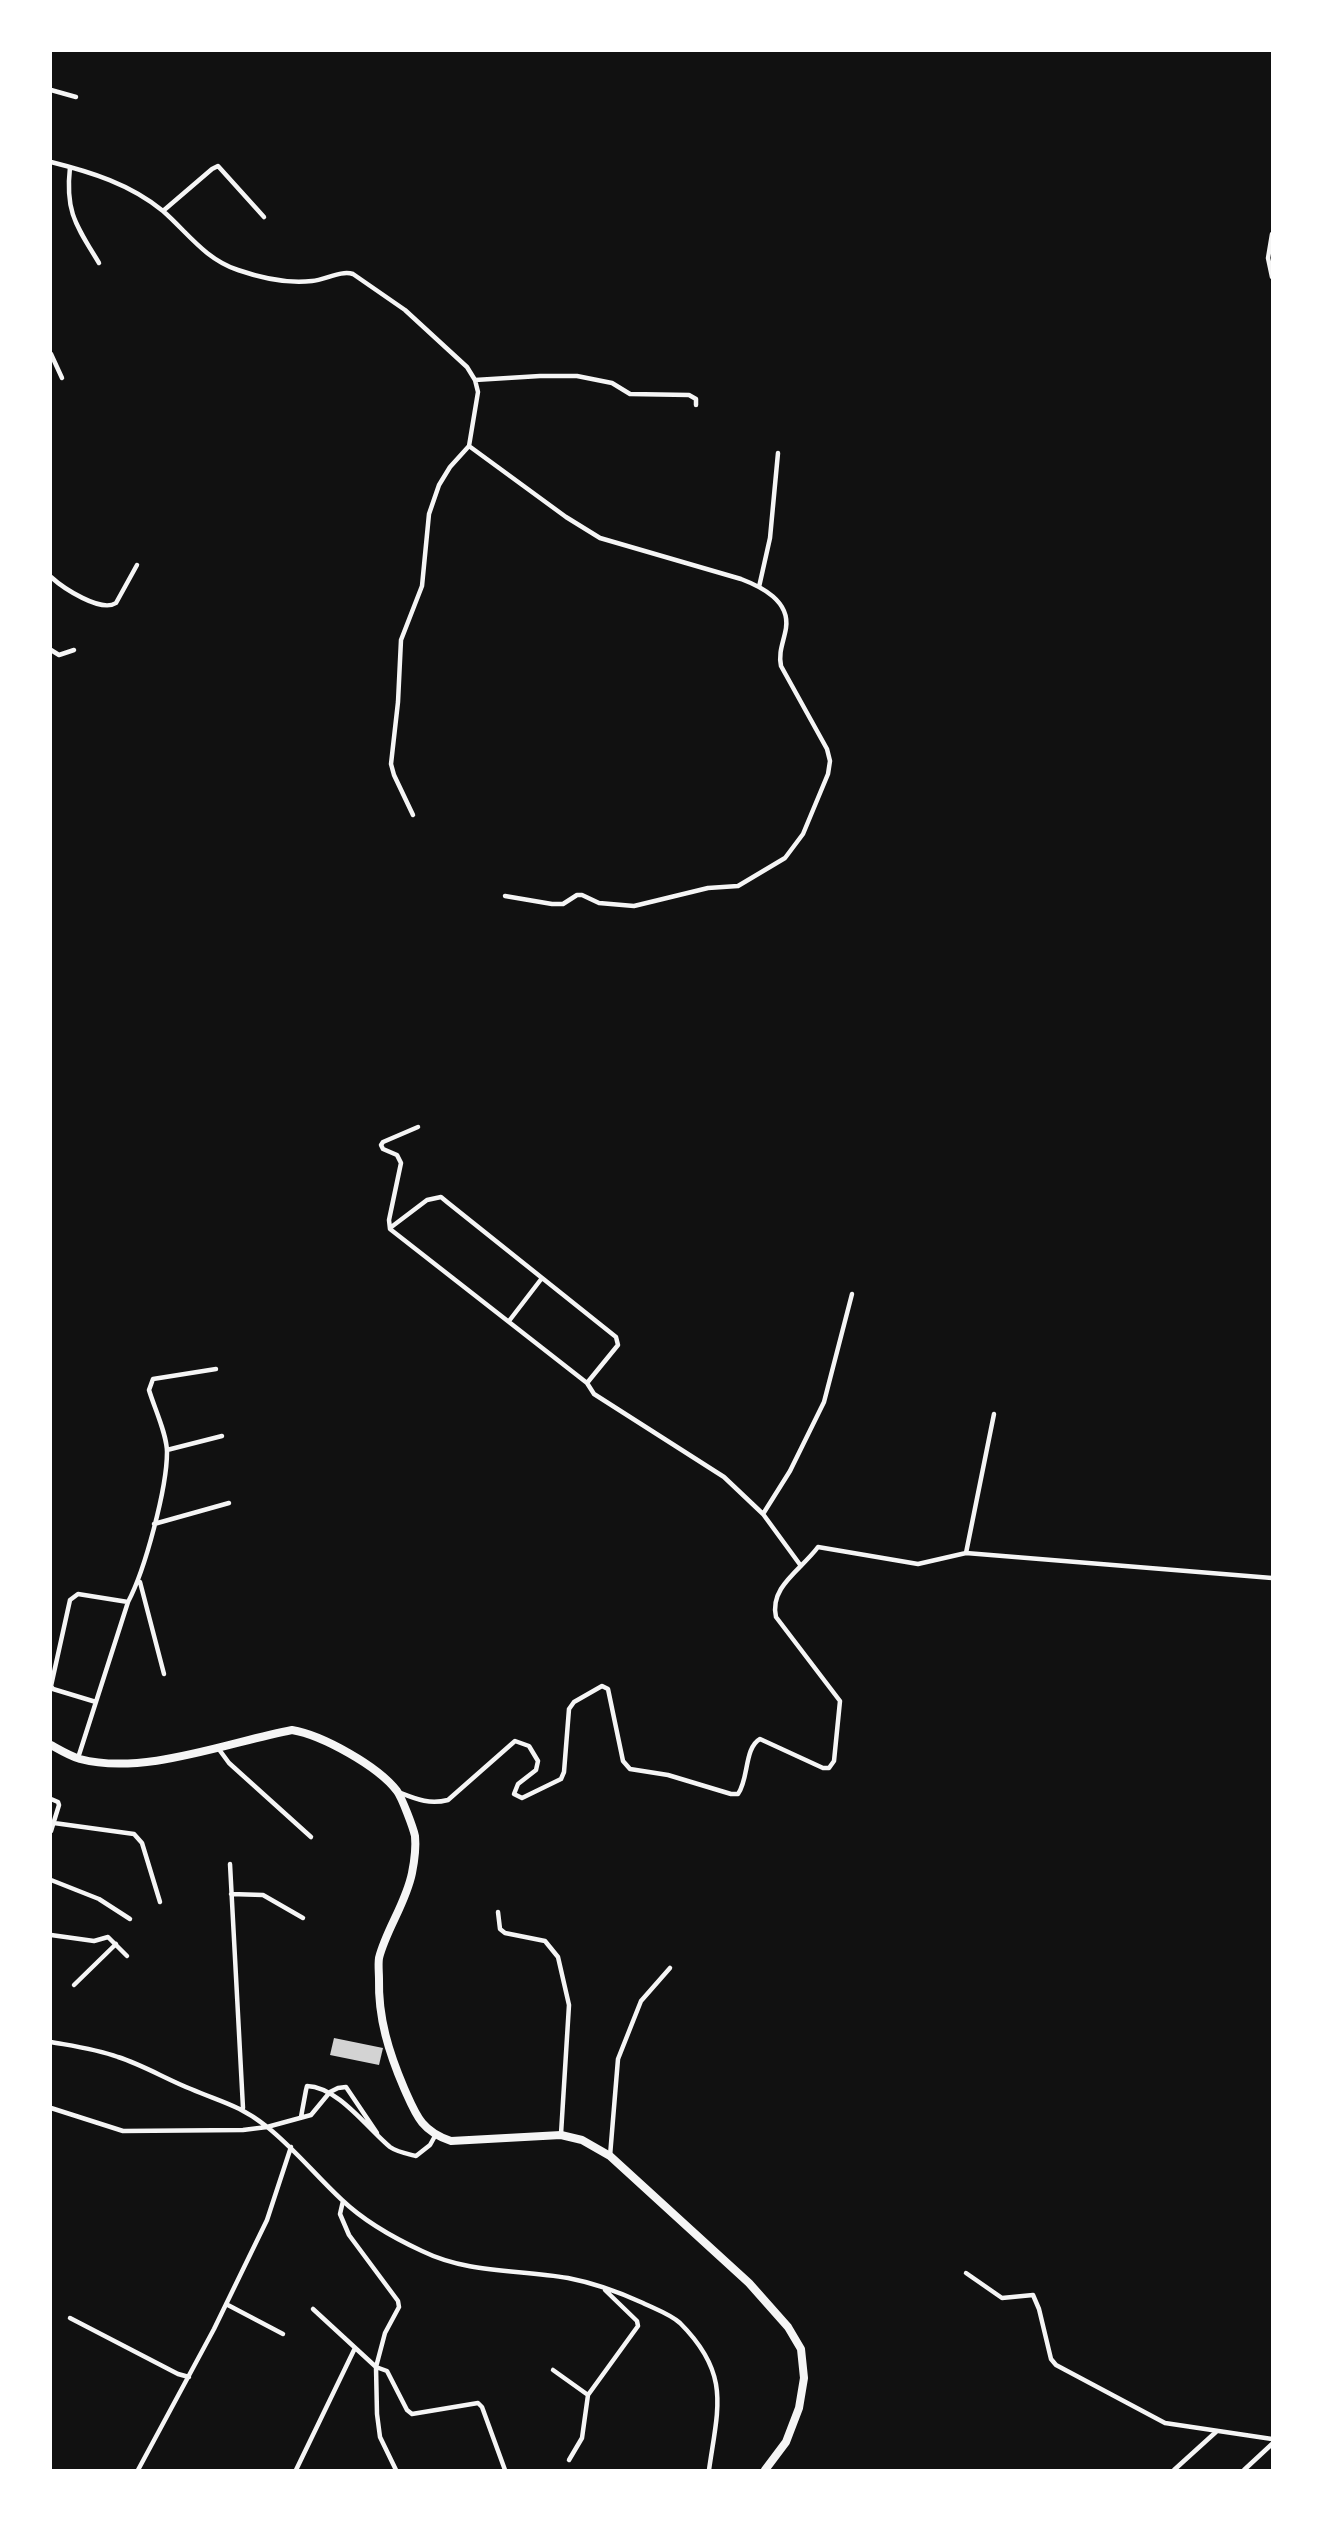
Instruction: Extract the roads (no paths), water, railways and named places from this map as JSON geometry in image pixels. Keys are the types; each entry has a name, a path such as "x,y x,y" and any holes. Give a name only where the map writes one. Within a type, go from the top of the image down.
{"main road":[{"path":"51,1745 78,1758 110,1764 127,1763 199,1753 292,1730 342,1750 379,1774 397,1792 415,1836 413,1861 398,1914 379,1959 378,2001 391,2058 414,2112 424,2127 435,2136 460,2141 517,2135 561,2135 582,2140 610,2156 749,2283 788,2327 802,2348 804,2378 799,2408 786,2442 765,2470"}],"street":[{"path":"51,90 76,97"},
{"path":"51,162 129,187 163,211 205,254 238,270 282,281 300,282 326,279 345,272 353,274 405,310 467,367 475,380 478,398 469,446 450,467 432,504 422,586 401,640 391,764 413,815"},
{"path":"163,211 218,166 264,217"},
{"path":"70,167 69,207 99,263"},
{"path":"1272,234 1268,258 1272,277"},
{"path":"51,354 62,378"},
{"path":"475,380 540,376 591,377 612,383 630,394 689,395 696,399 696,405"},
{"path":"469,446 566,517 600,538 741,579 759,587 777,600 783,608 787,623 780,656 781,666 827,749 830,761 828,774 803,834 786,858 738,886 708,888 634,906 598,903 582,895 576,895 563,904 505,896"},
{"path":"759,587 770,538 778,453"},
{"path":"51,577 60,587 103,607 111,607 116,603 137,565"},
{"path":"51,650 59,655 74,650"},
{"path":"418,1127 381,1145 383,1149 397,1155 401,1163 388,1220 390,1229 587,1383 594,1394 724,1476 763,1514 801,1566"},
{"path":"390,1229 427,1200 441,1197 618,1340 618,1345 587,1383"},
{"path":"509,1321 542,1278"},
{"path":"763,1514 790,1471 824,1402 852,1294"},
{"path":"78,1758 128,1602 139,1581 163,1480 167,1450 149,1384 153,1379 216,1369"},
{"path":"966,1553 994,1413"},
{"path":"167,1450 222,1436"},
{"path":"154,1524 229,1503"},
{"path":"397,1792 424,1802 448,1800 515,1741 529,1746 538,1761 536,1770 518,1784 514,1794 522,1798 555,1784 564,1772 569,1709 574,1702 602,1686 608,1689 623,1760 630,1769 668,1775 738,1794 743,1787 753,1744 760,1739 823,1768 829,1768 834,1760 840,1701 776,1617 773,1605 778,1592 817,1547 918,1563 966,1553 1272,1578"},
{"path":"139,1581 164,1674"},
{"path":"96,1702 53,1689 51,1686 69,1606 78,1594 128,1602"},
{"path":"217,1747 229,1763 311,1837"},
{"path":"51,1799 59,1805 51,1831"},
{"path":"54,1823 134,1834 142,1843 160,1902"},
{"path":"230,1864 243,2108"},
{"path":"51,1880 99,1899 130,1919"},
{"path":"231,1894 263,1895 303,1918"},
{"path":"498,1912 500,1929 505,1933 545,1941 558,1957 569,2006 561,2135"},
{"path":"51,1935 94,1941 108,1937 127,1956"},
{"path":"75,1985 116,1944"},
{"path":"610,2156 618,2059 641,2001 670,1968"},
{"path":"51,2042 120,2057 193,2090 243,2108 291,2147 343,2201 389,2234 425,2253 464,2267 567,2278 602,2287 633,2298 677,2320 705,2353 718,2391 718,2411 709,2470"},
{"path":"301,2117 307,2086 323,2088 392,2149 416,2156 430,2145 435,2136"},
{"path":"51,2108 123,2131 243,2130 267,2127 301,2117 316,2110 330,2092 346,2087 377,2133"},
{"path":"138,2470 189,2377 267,2220 291,2147"},
{"path":"343,2201 340,2214 349,2235 400,2307 385,2333 376,2367 380,2437 396,2470"},
{"path":"966,2273 1002,2298 1033,2295 1039,2308 1051,2359 1056,2365 1158,2421 1272,2442"},
{"path":"569,2460 582,2438 588,2395 638,2326 637,2321 602,2287"},
{"path":"226,2304 283,2334"},
{"path":"313,2309 376,2367 391,2376 407,2410 412,2414 478,2403 482,2407 505,2470"},
{"path":"69,2318 178,2374 189,2377"},
{"path":"296,2470 355,2348"},
{"path":"554,2370 588,2395"},
{"path":"1174,2470 1217,2431"},
{"path":"1244,2470 1272,2442"}]}
